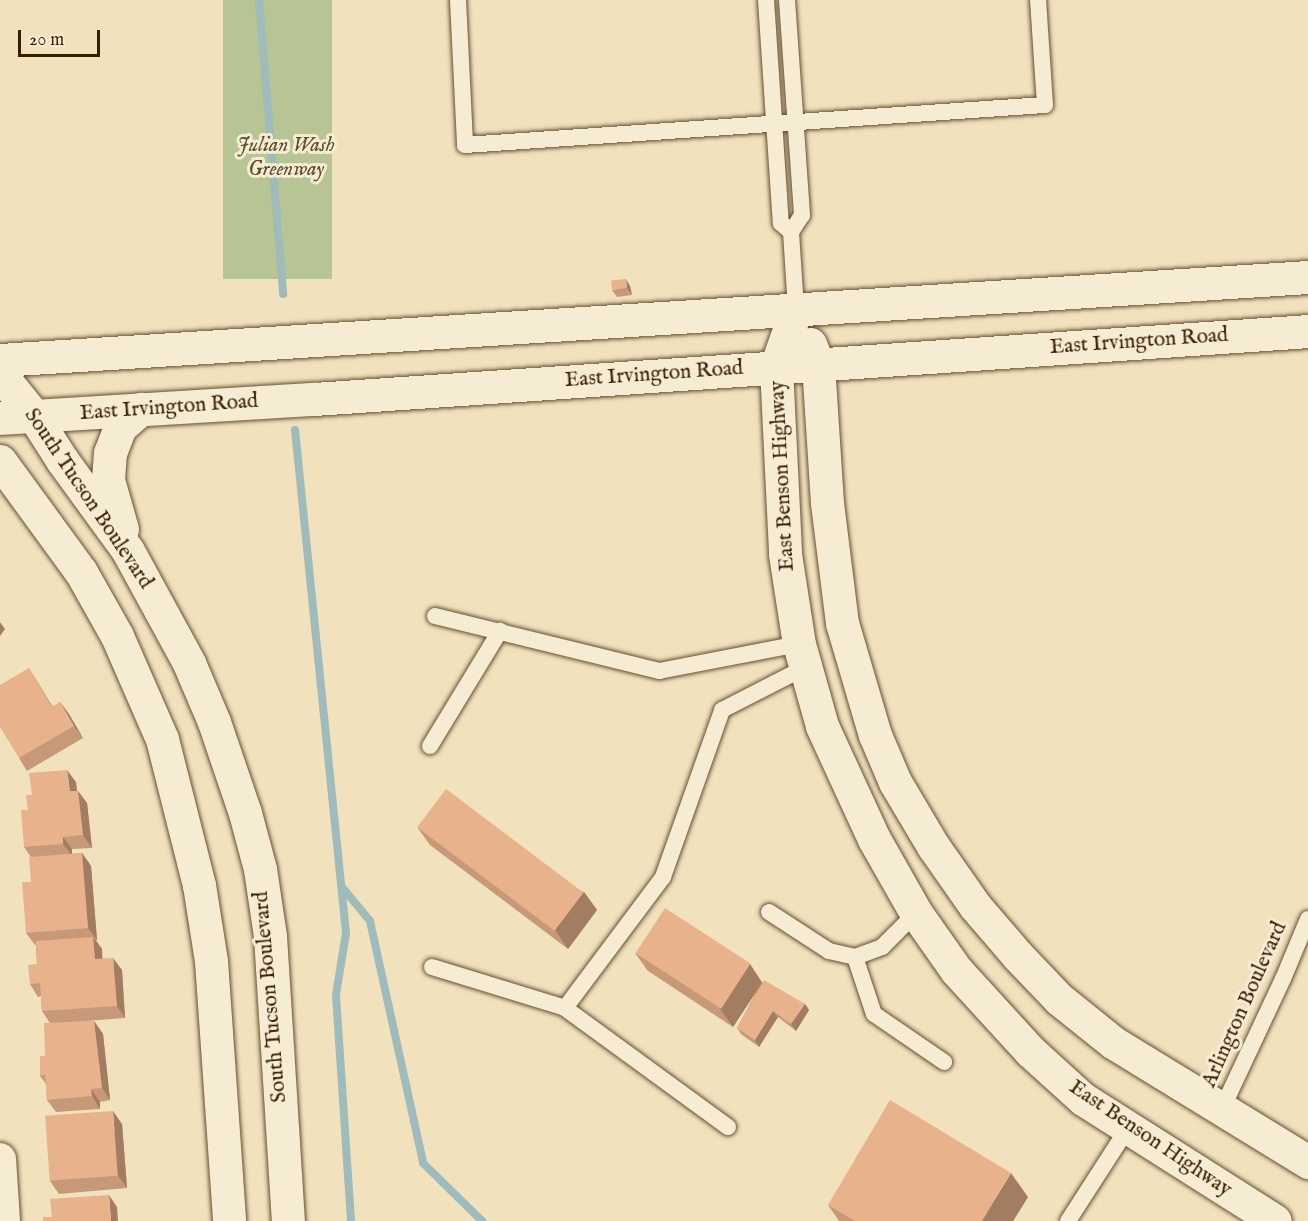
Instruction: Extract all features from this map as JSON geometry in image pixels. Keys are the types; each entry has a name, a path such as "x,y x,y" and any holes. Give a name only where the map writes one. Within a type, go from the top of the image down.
{"main road":[{"path":"0,360 1308,277"},
{"name":"East Benson Highway","path":"796,309 818,364 827,503 842,623 874,735 895,782 933,846 975,906 1059,999 1114,1043 1308,1161"},
{"name":"East Benson Highway","path":"796,309 776,367 785,554 802,655 822,726 874,839 916,913 956,970 1030,1051 1083,1099 1275,1221"},
{"name":"East Irvington Road","path":"0,418 314,399 1308,331"},
{"name":"South Tucson Boulevard","path":"0,374 34,416 62,460 129,551 185,655 214,722 245,813 260,869 270,936 288,1221"},
{"path":"129,551 108,480 109,459 111,445 120,427 141,409"},
{"path":"0,461 81,572 117,636 162,739 199,885 211,961 229,1221"}],"street":[{"path":"0,1159 4,1221"}],"lane":[{"path":"458,0 465,145 774,121 1045,105 1038,0"},
{"path":"766,0 781,223 791,232"},
{"path":"787,0 802,215 791,232 796,309"},
{"path":"435,616 659,671 802,655"},
{"path":"430,746 500,631"},
{"path":"565,1008 663,877 722,711 802,655"},
{"path":"769,912 829,951 855,957 882,947 916,913"},
{"name":"Arlington Boulevard","path":"1222,1109 1283,979 1308,919"},
{"path":"855,957 874,1014 944,1062"},
{"path":"432,967 565,1008 728,1127"},
{"path":"1068,1221 1128,1128"}],"green space":[{"name":"Julian Wash Greenway","path":"223,0 332,0 332,279 223,279"}],"building":[{"path":"626,279 627,288 612,290 611,281"},
{"path":"29,668 52,707 60,702 74,726 19,758 0,727 0,685"},
{"path":"67,770 70,791 78,791 83,835 63,837 63,844 24,847 21,810 28,810 26,795 32,795 29,773"},
{"path":"446,789 583,893 554,931 417,827"},
{"path":"82,853 88,928 26,933 22,882 31,882 29,857"},
{"path":"665,908 751,964 721,1009 636,953"},
{"path":"93,937 95,959 113,958 117,1006 42,1011 40,983 30,984 28,965 37,964 36,941"},
{"path":"764,980 805,1004 791,1024 773,1011 755,1040 737,1028"},
{"path":"94,1021 102,1088 91,1089 92,1096 47,1100 45,1075 40,1076 40,1056 45,1056 44,1023"},
{"path":"890,1100 1011,1173 982,1221 855,1221 828,1205"},
{"path":"113,1111 118,1176 50,1181 45,1116"},
{"path":"109,1195 111,1221 43,1221 43,1217 52,1217 50,1199"}],"waterway":[{"path":"259,0 283,294"},
{"path":"295,430 346,933 336,995 351,1221"},
{"path":"342,887 370,921 423,1163 482,1221"}]}
